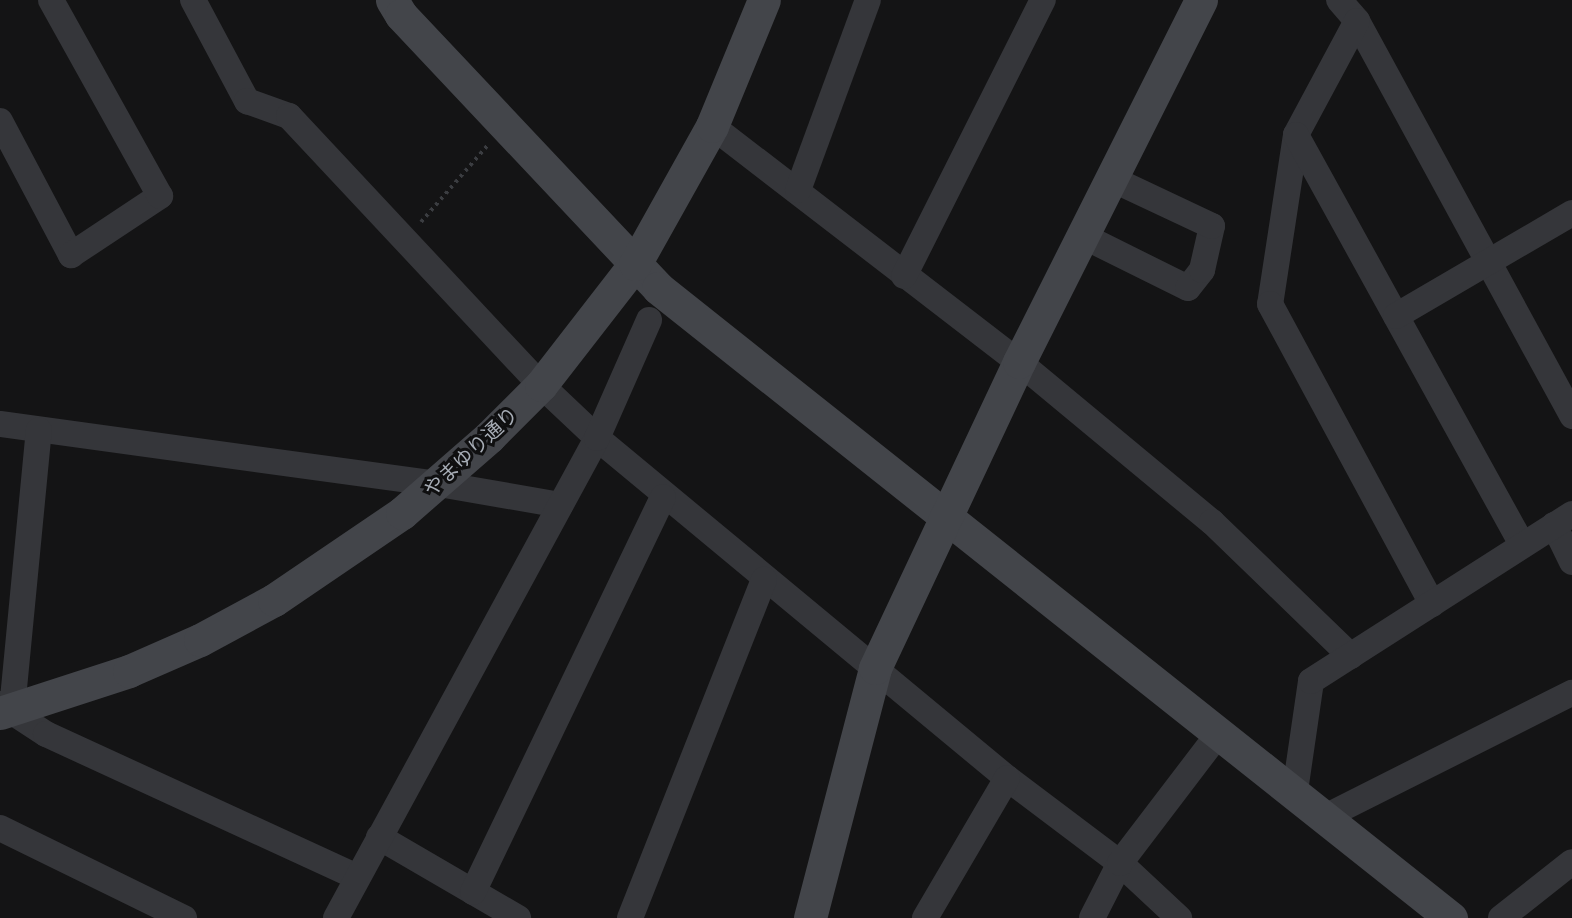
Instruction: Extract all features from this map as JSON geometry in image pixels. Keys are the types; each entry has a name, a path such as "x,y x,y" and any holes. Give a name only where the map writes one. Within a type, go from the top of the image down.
{"street":[{"path":"0,121 71,255 160,196 51,0"},
{"path":"193,0 247,101 290,116 541,385 597,438 663,497 1007,778 1120,863 1179,918"},
{"path":"392,0 504,125 658,288 1295,791 1451,918"},
{"name":"やまゆり通り","path":"4,709 129,671 200,640 274,600 339,558 439,483 541,385 635,264 712,126 764,0"},
{"path":"798,190 868,0"},
{"path":"904,276 1043,0"},
{"path":"810,918 875,668 946,514 1081,235 1202,0"},
{"path":"1352,7 1296,135 1270,304 1432,604"},
{"path":"1352,7 1572,416"},
{"path":"712,126 798,190 904,276 1019,362 1212,522 1351,656"},
{"path":"1296,135 1522,545"},
{"path":"1081,235 1188,288 1202,270 1212,226 1110,178"},
{"path":"1396,316 1487,260 1572,213"},
{"path":"336,918 597,438 649,320"},
{"path":"0,424 439,483 560,505"},
{"path":"39,430 4,709 46,734 357,877"},
{"path":"473,892 663,497"},
{"path":"1295,791 1311,681 1563,519 1572,562"},
{"path":"630,918 764,580"},
{"path":"1326,816 1572,693"},
{"path":"1092,918 1120,863 1219,733"},
{"path":"925,918 1007,778"},
{"path":"0,828 184,918"},
{"path":"379,837 518,918"},
{"path":"1501,918 1572,862"}],"path":[{"path":"405,241 504,125"}]}
